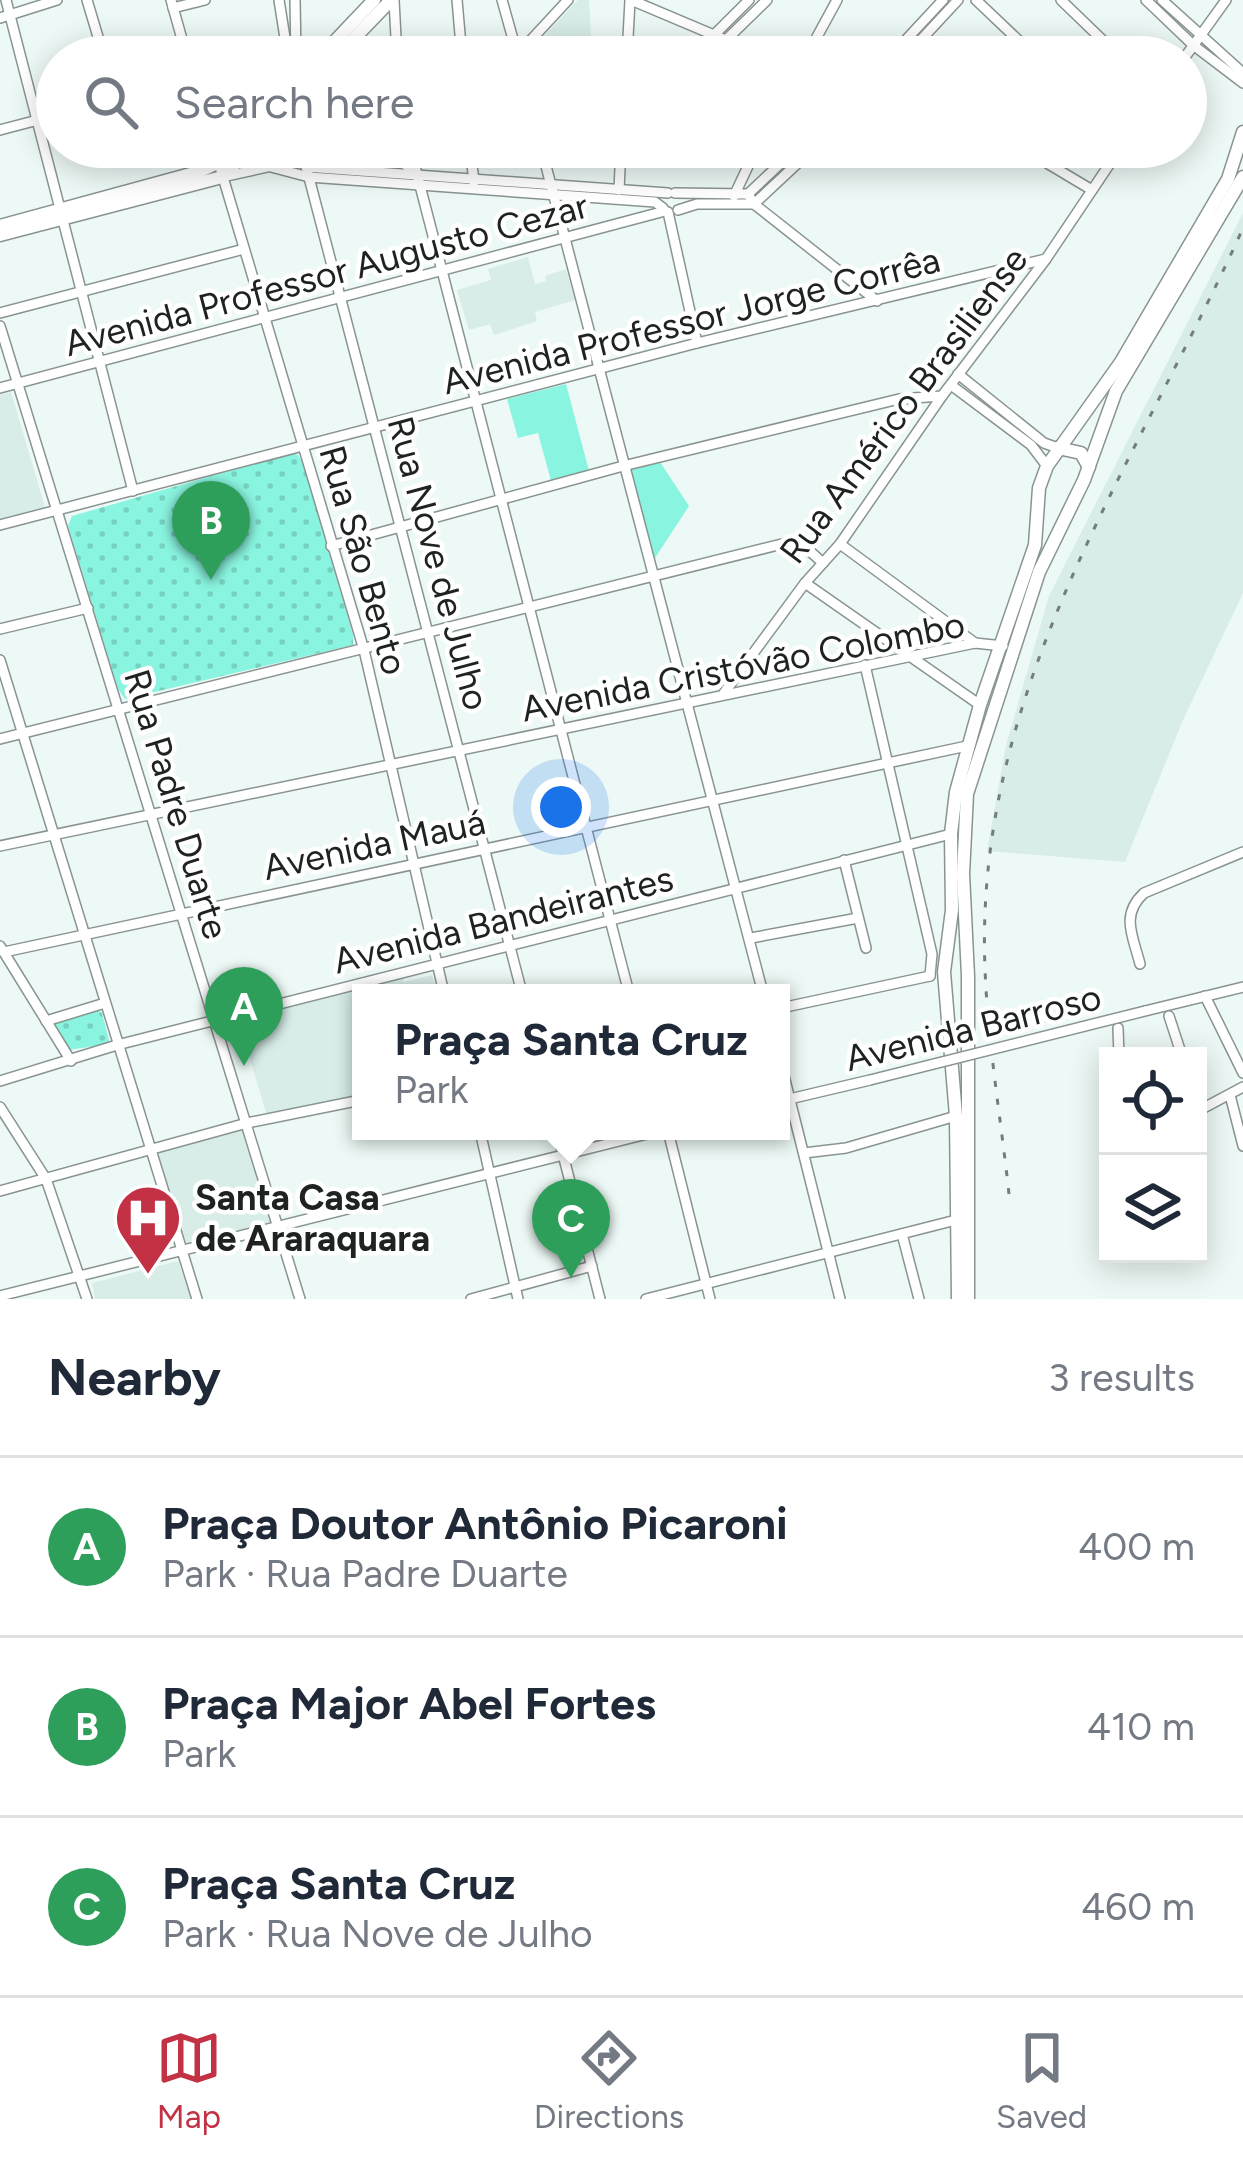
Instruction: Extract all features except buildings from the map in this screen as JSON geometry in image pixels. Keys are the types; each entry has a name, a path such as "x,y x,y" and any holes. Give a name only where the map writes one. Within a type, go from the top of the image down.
{"main road":[{"path":"340,36 374,0"},
{"path":"357,36 393,0"},
{"path":"958,1299 956,1116 946,988 951,834 968,746 1035,545 1039,488 1047,466 1121,362 1228,178 1243,132"},
{"path":"0,235 206,168"},
{"path":"0,226 222,177 231,168"},
{"path":"968,1299 968,965 963,874 967,794 1039,572 1089,467 1116,391 1243,177"},
{"path":"1058,448 1081,454 1089,467"},
{"path":"1039,488 1052,504 1070,504"},
{"path":"947,957 968,965"},
{"path":"946,988 954,991 968,986"},
{"path":"969,1234 977,1299"}],"street":[{"path":"6,0 5,16 36,117"},
{"path":"5,16 57,0"},
{"path":"87,0 98,36"},
{"path":"182,36 172,4 205,0"},
{"path":"280,0 288,36"},
{"path":"293,36 295,0"},
{"path":"393,0 396,36"},
{"path":"457,0 460,36"},
{"path":"502,0 512,36"},
{"path":"548,0 552,16"},
{"path":"534,36 568,0"},
{"path":"628,36 630,0 714,35 749,0"},
{"path":"731,36 767,0"},
{"path":"817,36 837,0"},
{"path":"910,36 944,0"},
{"path":"925,36 958,0"},
{"path":"976,0 1014,36"},
{"path":"1060,0 1098,36"},
{"path":"1146,0 1190,36"},
{"path":"1162,0 1192,36"},
{"path":"1200,36 1226,0"},
{"path":"1207,48 1243,73"},
{"path":"1207,51 1243,83"},
{"path":"0,130 36,120"},
{"path":"50,168 133,491"},
{"name":"Rua São Bento","path":"220,168 364,650 442,984"},
{"path":"222,177 266,168"},
{"path":"306,168 619,194 751,199 878,301"},
{"name":"Rua Nove de Julho","path":"306,168 520,984"},
{"path":"406,168 418,179"},
{"path":"415,168 627,984"},
{"path":"472,168 474,183"},
{"path":"547,168 762,984"},
{"path":"619,194 620,168"},
{"path":"734,198 748,168"},
{"path":"751,199 779,168"},
{"path":"751,199 789,168"},
{"path":"1060,168 1092,190"},
{"name":"Rua Américo Brasiliense","path":"724,693 805,583 840,544 1107,168"},
{"path":"668,210 681,200 671,193"},
{"path":"671,193 662,199 697,343"},
{"path":"619,194 668,210 734,198"},
{"name":"Avenida Professor Augusto Cezar","path":"0,388 668,210"},
{"path":"0,313 244,249"},
{"name":"Avenida Professor Jorge Corrêa","path":"0,525 697,343 1046,259"},
{"name":"Rua Padre Duarte","path":"0,326 300,1299"},
{"path":"958,374 1047,466"},
{"path":"951,385 1058,448"},
{"path":"331,546 623,466 899,399 942,396"},
{"path":"899,399 917,402 932,412"},
{"path":"0,739 790,542 802,544 823,563"},
{"path":"840,544 975,643"},
{"path":"805,583 980,705"},
{"path":"0,629 88,608"},
{"name":"Avenida Cristóvão Colombo","path":"0,846 724,693 975,643 1003,646"},
{"path":"0,660 197,1299"},
{"path":"865,665 930,949 931,976 946,988"},
{"name":"Avenida Mauá","path":"2,949 968,746"},
{"name":"Avenida Bandeirantes","path":"355,984 951,834"},
{"path":"1140,964 1128,918 1132,904 1144,892 1243,852"},
{"path":"844,860 866,948"},
{"path":"751,938 858,918"},
{"path":"2,949 71,1060"},
{"path":"930,949 947,957"},
{"path":"790,1006 931,976"},
{"name":"Avenida Bandeirantes","path":"0,1082 117,1045 352,985"},
{"name":"Avenida Barroso","path":"790,1099 1243,987"},
{"path":"1205,996 1243,1073"},
{"path":"46,1021 105,1003"},
{"path":"1169,1016 1179,1047"},
{"path":"1118,1028 1119,1047"},
{"path":"1207,1105 1243,1088"},
{"name":"Avenida Barroso","path":"792,1113 814,1095"},
{"path":"1230,1095 1243,1146"},
{"path":"0,1191 247,1124 352,1102"},
{"path":"0,1107 46,1179 87,1299"},
{"path":"790,1109 840,1299"},
{"path":"804,1153 846,1148 956,1116"},
{"path":"482,1140 516,1294"},
{"path":"559,1140 600,1299"},
{"path":"0,1296 622,1140"},
{"path":"670,1140 710,1299"},
{"path":"646,1299 956,1220"},
{"path":"902,1234 919,1299"},
{"path":"471,1299 516,1294 592,1266"}],"shaded area":[{"path":"578,0 589,0 591,36 544,36"},
{"path":"1243,213 1243,593 1183,720 1125,862 987,851 1006,745 1049,596"},
{"path":"528,257 535,284 566,269 575,300 535,312 537,321 494,335 490,324 469,330 457,290 491,280 488,269"},
{"path":"11,392 45,507 0,520 0,395"},
{"path":"432,975 434,984 375,984 402,977 404,982"},
{"path":"352,990 352,1097 267,1116 238,1019"},
{"path":"241,1130 270,1222 187,1244 157,1157 160,1152"},
{"name":"Santa Casa de Araraquara","path":"178,1261 191,1299 95,1299 92,1283"}],"green space":[{"path":"566,384 589,471 551,481 538,433 518,438 507,399"},
{"path":"292,453 303,463 353,645 125,699 68,526 72,516"},
{"path":"660,462 689,506 653,561 630,470"},
{"path":"97,1010 110,1044 68,1050 55,1022"}],"railway":[{"path":"1009,1194 984,948 995,820 1015,730 1080,559 1243,228"}],"place":[{"name":"Praça Major Abel Fortes","path":"211,580"},
{"name":"Praça Doutor Antônio Picaroni","path":"244,1066"},
{"name":"Santa Casa de Araraquara","path":"148,1277"},
{"name":"Praça Santa Cruz","path":"571,1278"}]}
